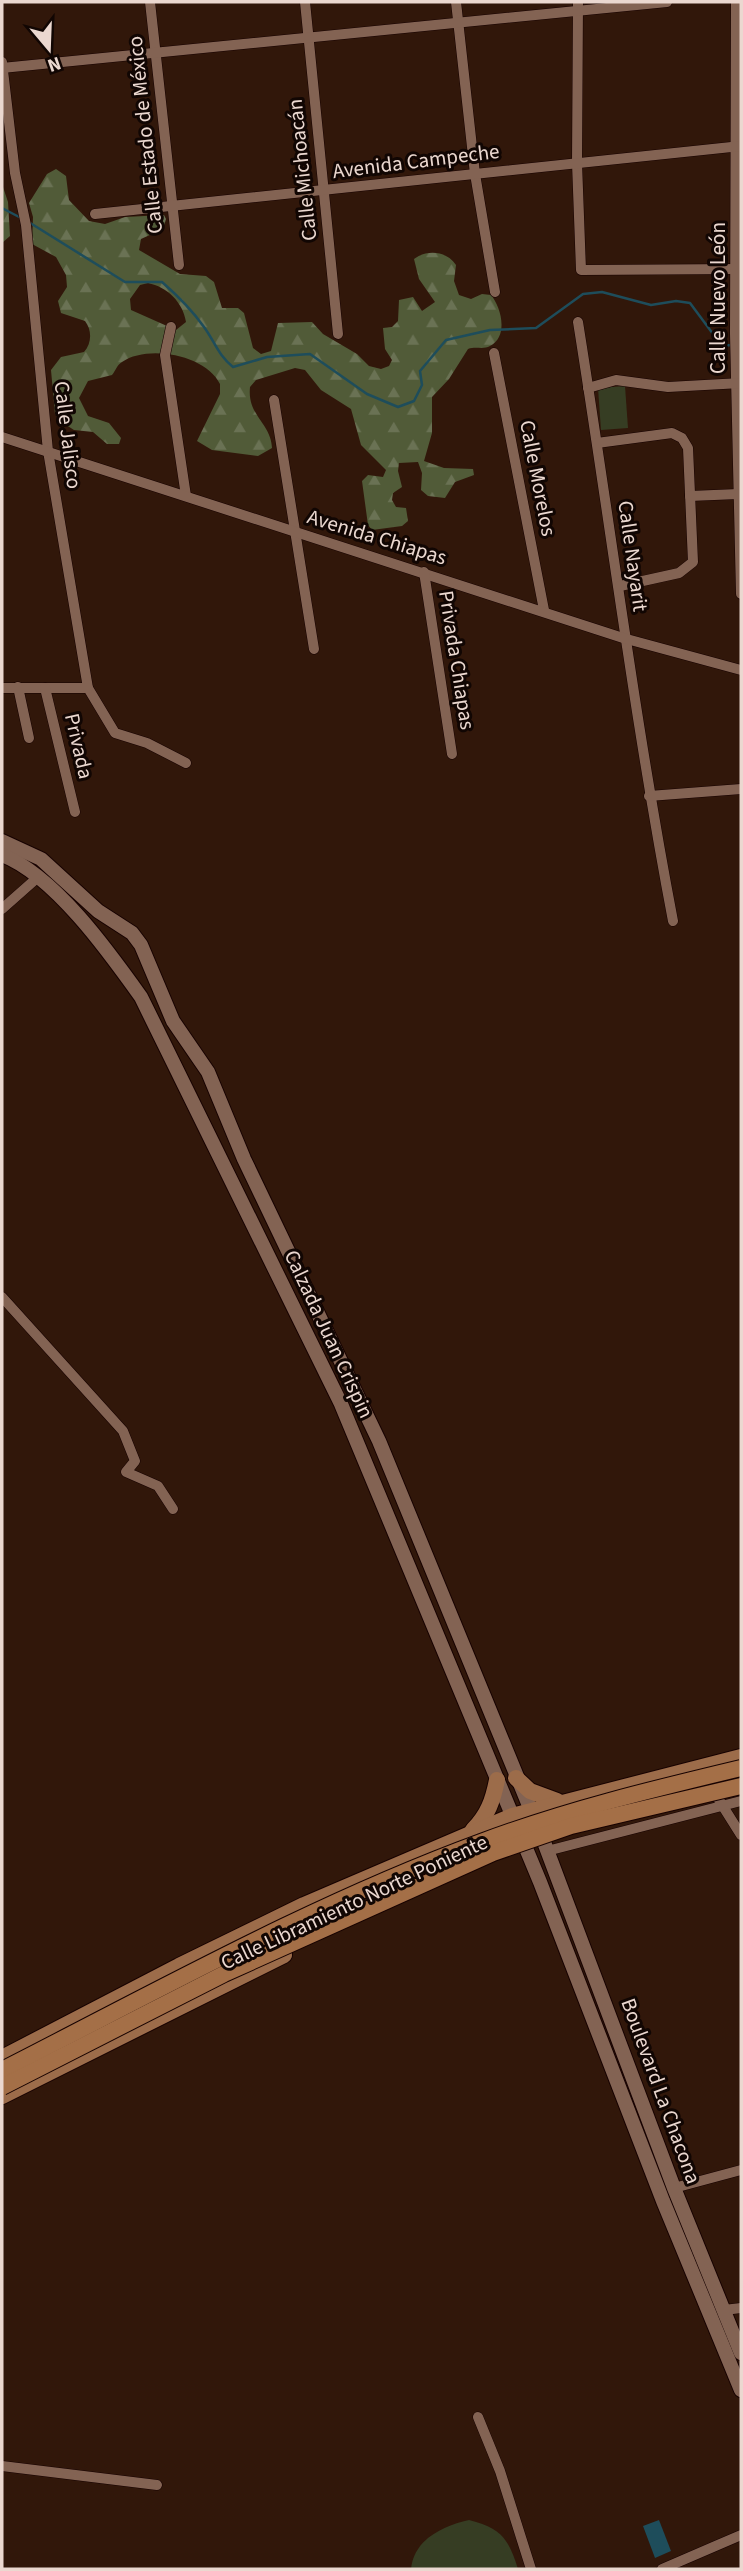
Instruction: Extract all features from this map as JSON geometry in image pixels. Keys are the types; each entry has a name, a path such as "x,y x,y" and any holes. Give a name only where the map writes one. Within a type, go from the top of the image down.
{"highway":[{"name":"Calle Libramiento Norte Poniente","path":"2,2070 241,1947 430,1862 585,1806 741,1768"},
{"name":"Calle Libramiento Norte Poniente","path":"2,2087 223,1974 493,1853 582,1823 741,1786"}],"main road":[{"name":"Calzada Juan Crispin","path":"2,841 41,859 98,911 132,933 143,949 173,1021 208,1072 244,1159 379,1441 545,1847"},
{"name":"Calzada Juan Crispin","path":"2,855 14,860 37,878 106,948 141,997 158,1028 341,1404 540,1882"},
{"path":"106,948 115,934 132,933"},
{"path":"118,964 133,960 143,949"},
{"name":"Calle Libramiento Norte Poniente","path":"2,2058 227,1942 512,1816 741,1757"},
{"path":"516,1778 530,1791 560,1802"},
{"path":"467,1836 482,1821 493,1802 497,1780"},
{"name":"Calle Libramiento Norte Poniente","path":"2,2096 278,1958 470,1870 526,1849 545,1847 720,1802 741,1793"},
{"name":"Boulevard La Chacona","path":"545,1847 741,2390"},
{"name":"Boulevard La Chacona","path":"540,1882 741,2353"}],"street":[{"name":"Calle Estado de México","path":"150,2 179,265"},
{"name":"Calle Michoacán","path":"305,2 338,334"},
{"path":"456,2 475,174 495,292"},
{"path":"2,68 155,55 578,6 667,2"},
{"name":"Calle Nuevo León","path":"736,2 739,269 735,334 739,383 741,594"},
{"path":"578,6 577,163 581,270 739,269"},
{"name":"Calle Jalisco","path":"2,62 15,173 26,225 48,451 88,688"},
{"name":"Avenida Campeche","path":"95,214 739,146"},
{"name":"Calle Nayarit","path":"578,322 620,586 623,638 673,922"},
{"path":"171,327 165,355 186,496"},
{"name":"Calle Morelos","path":"494,353 544,610"},
{"path":"588,388 616,380 668,387 739,383"},
{"path":"274,400 314,649"},
{"path":"597,443 667,433 678,435 688,448 694,556 690,567 679,573 620,586"},
{"name":"Avenida Chiapas","path":"2,438 294,533 544,610 623,638 741,670"},
{"path":"690,496 738,494"},
{"name":"Privada Chiapas","path":"424,572 452,754"},
{"path":"18,687 29,738"},
{"path":"2,688 88,688 115,733 147,743 186,763"},
{"name":"Privada","path":"45,688 75,812"},
{"path":"649,796 741,789"},
{"path":"2,909 37,878"},
{"path":"2,1297 122,1431 135,1461 125,1472 158,1486 173,1509"},
{"path":"741,1801 720,1802 741,1835"},
{"path":"666,2180 741,2170"},
{"path":"724,2310 741,2308"},
{"path":"478,2417 500,2471 531,2569"},
{"path":"2,2466 157,2485"},
{"path":"662,2569 741,2535"}],"green space":[{"path":"56,169 66,176 69,200 89,221 105,224 125,217 164,215 166,219 163,229 141,239 139,250 180,274 206,276 214,282 222,308 238,308 244,313 253,348 261,354 271,351 278,323 312,322 323,334 357,354 369,366 381,369 389,366 392,360 385,349 383,328 392,327 398,321 399,300 413,297 422,311 435,302 419,279 414,259 436,253 452,260 456,265 454,281 459,295 471,299 482,294 491,295 498,307 501,329 500,336 490,346 468,349 449,379 432,397 432,433 424,461 444,468 473,469 474,475 455,482 445,498 428,496 421,490 422,473 418,462 399,463 402,487 393,493 392,500 396,507 406,508 408,521 402,526 372,530 368,525 362,481 368,475 383,477 386,470 361,445 351,409 321,390 305,370 295,368 256,380 250,387 252,405 271,439 272,448 258,456 212,450 197,441 220,394 220,384 213,374 202,366 176,355 161,353 133,357 120,363 112,375 88,381 79,398 88,416 109,423 121,438 119,444 107,444 93,432 74,430 60,421 55,414 51,370 61,357 84,352 89,345 90,336 85,321 61,313 58,301 67,287 66,275 56,257 32,244 33,217 29,203 47,174","holes":["140,285 155,285 173,296 181,308 186,322 176,330 131,310 130,299"]},
{"path":"2,184 8,202 10,236 2,243"},
{"path":"625,386 628,428 601,430 598,388"},
{"path":"469,2520 489,2527 502,2536 511,2549 518,2569 411,2569 418,2550 431,2535"}],"water":[{"path":"659,2520 671,2551 655,2558 643,2526"}],"waterway":[{"path":"2,208 21,218"},
{"path":"27,221 125,282 162,282 195,315 220,353 233,367 267,357 310,354 367,394 398,407 414,401 422,385 420,371 446,340 490,330 536,328 583,294 602,292 651,305 676,301 690,303 722,346 731,345"}]}
